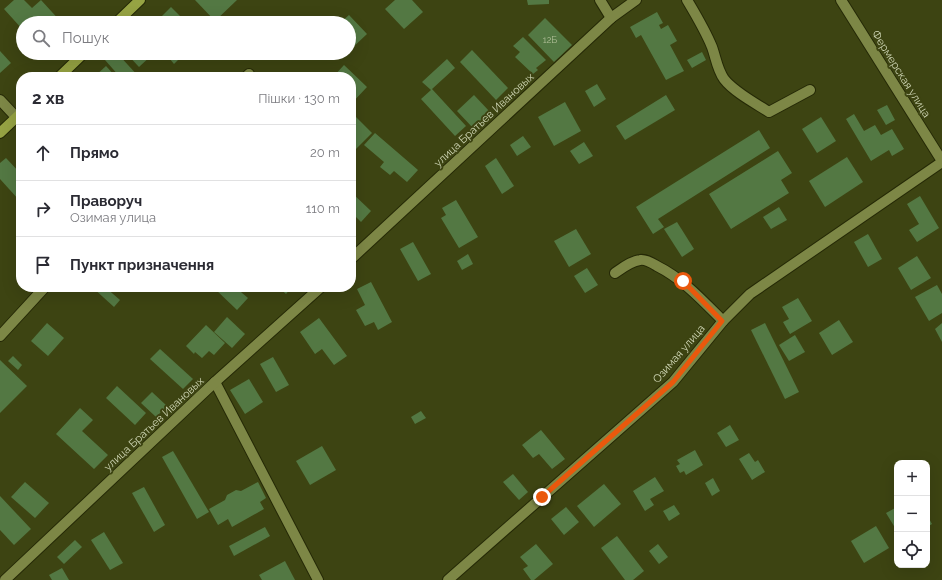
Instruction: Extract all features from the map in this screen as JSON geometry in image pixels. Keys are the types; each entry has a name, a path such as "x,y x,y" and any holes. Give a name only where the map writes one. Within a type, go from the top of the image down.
{"main road":[{"path":"123,16 140,0"},
{"path":"64,72 77,60"},
{"path":"0,132 16,117"}],"street":[{"path":"600,0 611,18"},
{"name":"улица Братьев Ивановых","path":"356,254 611,18 636,0"},
{"path":"687,0 701,23 710,42 718,69 724,79 733,88 769,112 810,90"},
{"name":"Фермерская улица","path":"841,0 942,162"},
{"path":"0,100 16,113"},
{"name":"Озимая улица","path":"448,580 673,382 722,321 750,294 942,162"},
{"path":"615,272 634,262 641,260 648,261 683,281 722,321"},
{"path":"0,336 40,292"},
{"name":"улица Братьев Ивановых","path":"5,580 216,382 315,292"},
{"path":"216,382 318,580"}],"building":[{"path":"14,0 24,0 32,8 41,0 56,16 16,16 16,22 4,9"},
{"path":"195,0 237,0 220,16 210,16"},
{"path":"395,0 412,0 423,12 404,29 385,9"},
{"path":"527,0 549,0 549,4 528,5"},
{"path":"171,7 180,16 162,16"},
{"path":"657,12 663,23 659,25 661,29 668,25 677,41 670,45 684,71 666,80 641,35 636,38 630,27"},
{"path":"545,18 572,45 554,62 528,35"},
{"path":"356,22 367,34 356,44"},
{"path":"523,37 546,60 536,68 538,70 533,74 515,57 520,52 513,46"},
{"path":"472,50 508,88 496,100 460,62"},
{"path":"0,51 11,63 0,73"},
{"path":"702,52 706,60 692,68 687,60"},
{"path":"447,59 455,68 432,89 466,126 455,136 421,99 431,90 422,82"},
{"path":"105,60 123,60 134,72 116,72"},
{"path":"132,60 146,60 139,67"},
{"path":"171,60 178,60 174,64"},
{"path":"344,65 351,72 338,72"},
{"path":"106,66 111,72 99,72"},
{"path":"356,76 367,87 356,99"},
{"path":"597,84 606,99 594,107 585,91"},
{"path":"474,95 490,112 473,128 457,111"},
{"path":"666,95 675,110 625,140 616,126"},
{"path":"565,102 581,131 554,146 538,117"},
{"path":"887,105 895,120 886,125 877,110"},
{"path":"854,114 864,131 875,125 881,135 892,129 904,149 892,156 889,150 871,161 846,119"},
{"path":"356,117 372,133 356,149"},
{"path":"821,117 836,141 817,153 802,129"},
{"path":"759,130 770,148 658,219 664,227 653,234 636,207"},
{"path":"375,133 418,170 407,182 394,171 390,175 380,167 384,162 364,145"},
{"path":"523,136 531,147 517,156 510,145"},
{"path":"584,142 593,156 579,164 570,151"},
{"path":"778,151 792,173 781,180 789,193 731,229 709,194"},
{"path":"847,157 863,182 825,207 809,181"},
{"path":"6,158 16,169 16,197 0,179 0,163"},
{"path":"496,158 514,186 502,194 485,166"},
{"path":"920,196 939,228 917,242 909,230 919,224 907,204"},
{"path":"356,197 371,211 361,222 356,217"},
{"path":"456,200 478,237 459,248 441,218 446,215 442,208"},
{"path":"779,207 787,220 771,229 763,217"},
{"path":"677,222 694,249 682,257 664,229"},
{"path":"576,229 591,254 569,267 554,241"},
{"path":"868,234 882,259 868,267 854,242"},
{"path":"413,242 431,274 418,281 400,249"},
{"path":"468,254 473,264 462,270 457,261"},
{"path":"917,256 931,278 911,290 898,268"},
{"path":"587,268 598,285 585,293 574,276"},
{"path":"371,282 392,322 378,330 374,322 365,326 356,310 365,305 357,289"},
{"path":"937,285 942,294 942,313 929,321 915,297"},
{"path":"98,292 111,292 120,300 114,307"},
{"path":"218,292 241,292 248,298 237,310"},
{"path":"798,298 812,321 790,334 783,322 789,319 782,307"},
{"path":"227,317 245,334 232,348 214,332"},
{"path":"319,318 347,356 334,365 322,349 315,354 300,332"},
{"path":"839,320 853,342 832,355 819,333"},
{"path":"47,323 64,338 48,356 31,341"},
{"path":"765,323 799,392 785,399 751,330"},
{"path":"942,323 942,342 935,329"},
{"path":"206,325 225,343 214,355 209,351 202,358 195,352 194,354 186,346"},
{"path":"795,335 805,352 789,361 779,345"},
{"path":"160,349 193,379 183,389 150,359"},
{"path":"13,356 22,365 18,370 8,361"},
{"path":"273,357 289,385 276,392 260,364"},
{"path":"0,360 27,386 0,413"},
{"path":"249,379 263,402 245,414 230,390"},
{"path":"117,386 146,413 135,425 106,398"},
{"path":"152,392 167,406 156,417 141,403"},
{"path":"80,408 93,420 82,431 108,455 94,469 56,434"},
{"path":"421,411 426,418 415,424 411,417"},
{"path":"730,425 739,440 726,447 717,433"},
{"path":"541,430 565,459 552,469 539,454 533,458 522,445"},
{"path":"322,446 336,470 310,485 296,461"},
{"path":"695,450 703,465 686,475 684,471 680,473 676,466 680,464 677,460"},
{"path":"173,451 209,512 197,519 162,457"},
{"path":"749,453 755,462 758,460 765,472 752,480 739,459"},
{"path":"513,474 528,492 519,500 503,482"},
{"path":"655,477 664,491 650,499 654,505 645,511 633,491"},
{"path":"713,478 720,491 712,496 705,483"},
{"path":"25,482 49,503 35,518 11,497"},
{"path":"258,482 266,498 260,502 264,509 232,527 228,519 218,525 209,509 225,500 227,495 236,490 241,491"},
{"path":"604,484 621,504 594,527 577,506"},
{"path":"144,487 165,525 154,532 132,493"},
{"path":"0,496 31,529 14,545 0,530"},
{"path":"674,505 680,514 669,521 663,511"},
{"path":"566,507 579,522 564,535 551,519"},
{"path":"894,509 894,526 886,513"},
{"path":"876,526 889,548 864,563 851,541"},
{"path":"265,527 270,536 234,556 229,546"},
{"path":"104,532 123,563 110,570 91,540"},
{"path":"617,536 644,571 633,580 625,580 601,548"},
{"path":"75,540 82,547 64,564 57,557"},
{"path":"536,544 553,564 534,580 531,580 523,569 528,566 520,557"},
{"path":"658,544 668,557 659,564 649,551"},
{"path":"285,561 295,580 262,580 259,575"},
{"path":"62,568 69,580 52,580 49,575"}],"route":[{"path":"542,497 673,382 722,321 683,281"}]}
